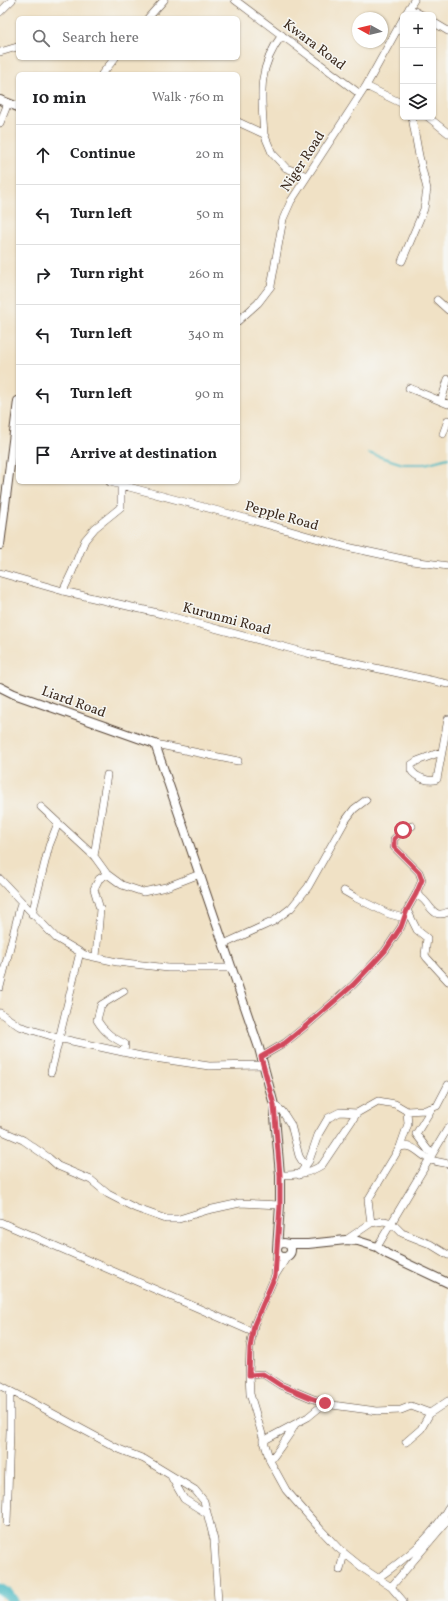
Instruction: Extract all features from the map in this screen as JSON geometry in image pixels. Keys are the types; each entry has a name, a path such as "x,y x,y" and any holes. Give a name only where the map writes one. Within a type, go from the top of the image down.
{"street":[{"path":"0,12 12,0"},
{"path":"150,16 164,0"},
{"name":"Kwara Road","path":"235,0 360,94"},
{"path":"407,12 414,0"},
{"path":"409,8 416,12"},
{"name":"Niger Road","path":"240,319 258,303 271,286 283,219 291,201 366,86 400,24"},
{"path":"436,24 448,31"},
{"path":"282,35 276,43 264,67 261,90 264,134 272,152 286,168 307,176"},
{"path":"0,52 16,47"},
{"path":"104,72 113,60"},
{"path":"366,86 400,103"},
{"path":"0,123 4,101 16,105"},
{"path":"402,262 424,209 426,189 418,156 412,120"},
{"path":"432,120 448,133"},
{"path":"240,123 264,134"},
{"path":"437,300 448,310"},
{"path":"441,401 448,379"},
{"path":"409,388 448,404"},
{"path":"443,434 448,420"},
{"path":"0,545 15,456 16,438"},
{"name":"Pepple Road","path":"117,484 347,547 412,561 448,566"},
{"path":"63,590 85,540 95,528 121,507 121,485"},
{"name":"Kurunmi Road","path":"0,573 308,653 448,684"},
{"name":"Liard Road","path":"0,687 101,725 140,737 155,744"},
{"path":"441,752 417,761 411,765 410,770 413,774 434,780 437,779 448,719"},
{"path":"155,744 238,761"},
{"path":"155,744 264,1065 274,1105 280,1175 280,1206 275,1276"},
{"path":"94,856 108,775"},
{"path":"224,944 244,936 260,926 274,922 291,908 308,887 345,821 354,809 366,800"},
{"path":"41,807 94,856 106,874 122,885 143,892 166,887 200,874"},
{"path":"32,914 49,846 58,823"},
{"path":"261,1057 285,1043 353,985 385,951 401,927 407,910 422,880 419,872 398,850 394,844 394,839 412,826"},
{"path":"96,957 100,909 94,889 99,879 106,874"},
{"path":"0,879 56,938 80,952 117,962 168,968 232,968"},
{"path":"344,891 377,908 404,918"},
{"path":"416,894 425,901 433,912 445,914 448,912"},
{"path":"0,986 22,903"},
{"path":"407,910 417,930 427,938 425,955 448,981"},
{"path":"51,1072 80,952"},
{"path":"124,991 101,1005 97,1020 102,1028 111,1037 125,1044 124,1052"},
{"path":"0,1013 19,1026 58,1038 124,1052 208,1066 264,1065"},
{"path":"299,1175 309,1161 318,1135 328,1118 340,1112 357,1112 378,1101 395,1104 408,1111 425,1110 437,1106 448,1085"},
{"path":"274,1105 282,1111 291,1125 299,1156 305,1166"},
{"path":"431,1156 416,1134 432,1108"},
{"path":"371,1223 368,1200 400,1147 408,1124 408,1111"},
{"path":"280,1175 299,1175 322,1166 357,1112"},
{"path":"377,1247 431,1156 445,1140 448,1128"},
{"path":"0,1130 23,1140 58,1166 92,1180 108,1194 135,1208 166,1219 179,1219 208,1210 240,1204 280,1206"},
{"path":"400,1147 411,1147 448,1164"},
{"path":"346,1240 371,1223 384,1221 392,1223 402,1233 430,1244 448,1255"},
{"path":"0,1222 253,1332"},
{"path":"279,1225 281,1236 289,1246 289,1254 275,1276 254,1325 250,1348 250,1394 263,1441 270,1461 292,1498 344,1553 364,1569 391,1587 403,1601"},
{"path":"277,1251 278,1246 286,1244 308,1244 346,1240 358,1241 377,1247 387,1254 448,1283"},
{"path":"277,1251 282,1256 308,1244"},
{"path":"249,1375 263,1374 280,1385 325,1403 377,1411 401,1410 411,1406 430,1413"},
{"path":"0,1385 119,1449 144,1459 195,1490 204,1501 214,1540 218,1601"},
{"path":"7,1523 10,1390"},
{"path":"406,1442 421,1428 430,1413 448,1402"},
{"path":"263,1441 312,1415 325,1403"},
{"path":"270,1461 278,1452 283,1440 293,1429 295,1424"},
{"path":"172,1477 184,1498 206,1513"},
{"path":"378,1578 417,1548 442,1520 448,1508"},
{"path":"391,1587 448,1520"},
{"path":"340,1570 344,1553"}],"waterway":[{"path":"368,453 403,464 425,464 448,458"},
{"path":"0,1589 8,1594 13,1601"}],"route":[{"path":"325,1403 280,1385 263,1374 249,1375 250,1348 254,1325 275,1276 278,1252 277,1233 280,1206 280,1175 274,1105 261,1057 285,1043 353,985 385,951 401,927 407,910 422,880 419,872 405,856 394,847 394,839 403,830"}]}
